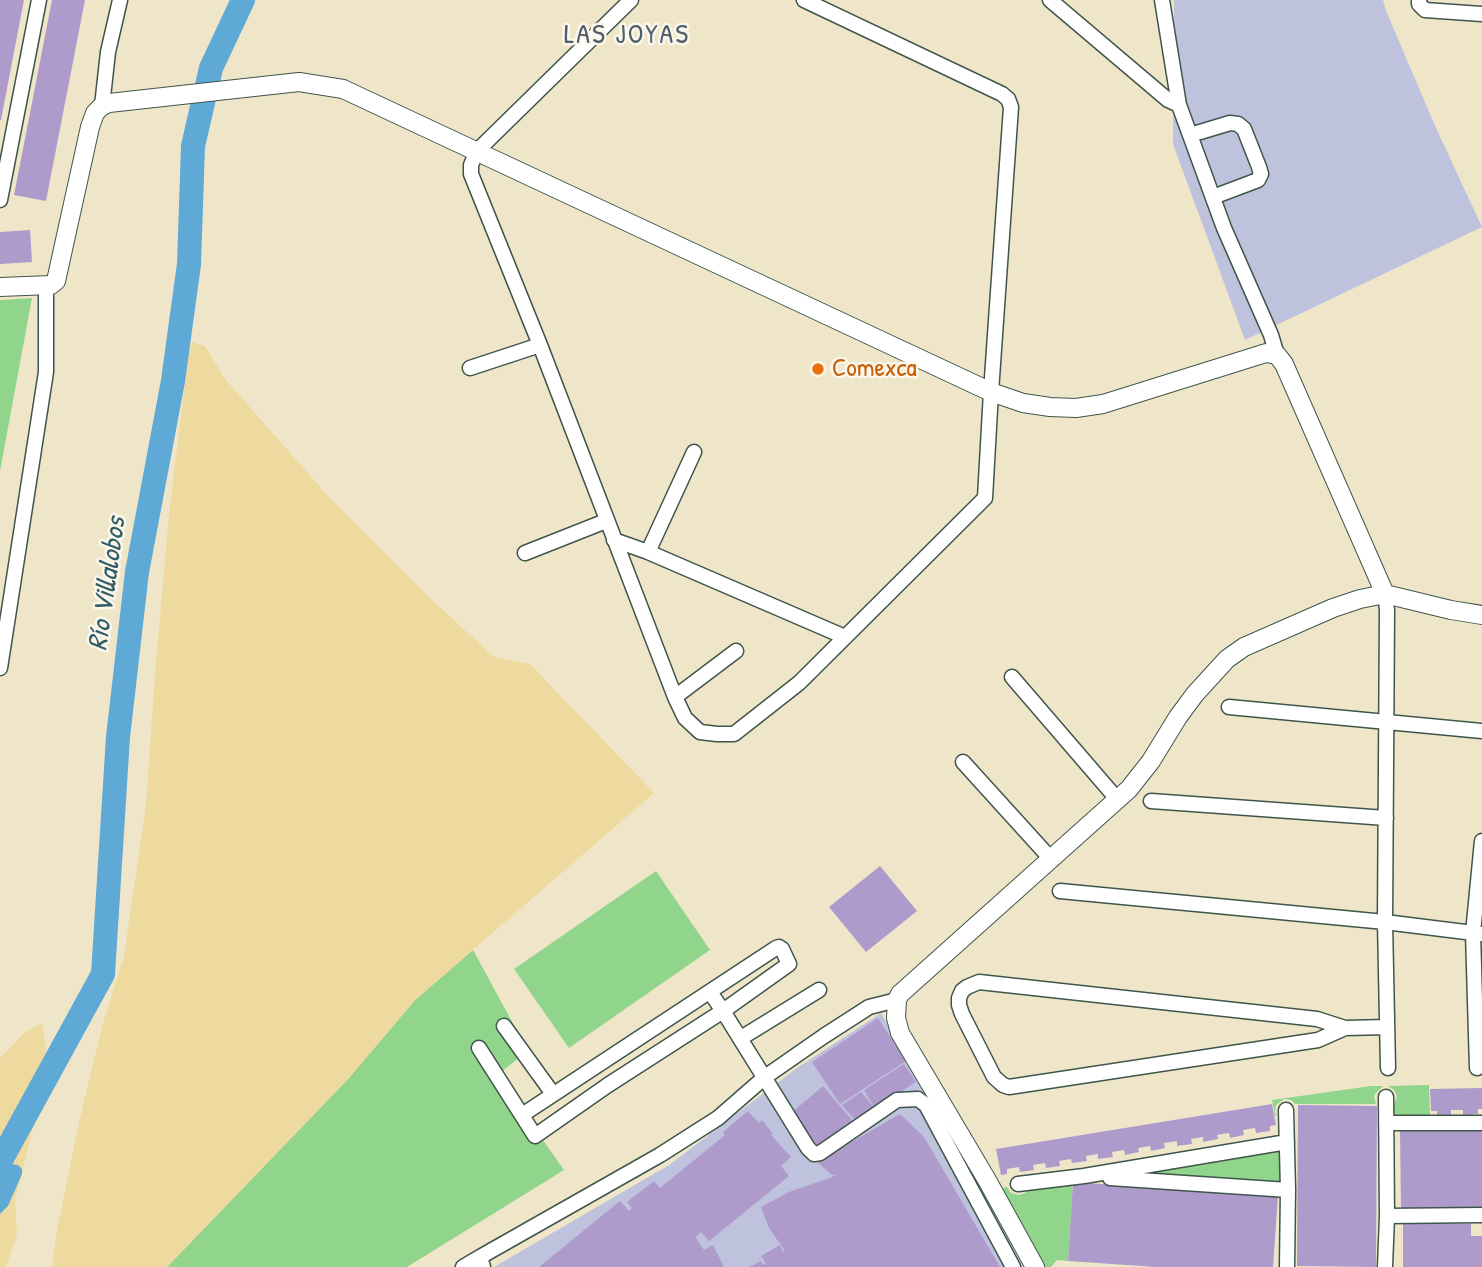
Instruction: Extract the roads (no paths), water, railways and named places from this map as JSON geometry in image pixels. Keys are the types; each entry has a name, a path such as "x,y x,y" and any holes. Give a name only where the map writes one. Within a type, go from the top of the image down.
{"main road":[{"path":"0,287 51,285 56,281 90,127 95,113 106,105 299,82 343,89 991,392 1023,403 1076,408 1103,404 1266,353 1277,355 1284,364 1385,594"},
{"path":"1035,1267 900,1033 896,1018 897,1000 913,981 1129,789 1195,694 1227,659 1244,647 1333,608 1385,594 1482,615"}],"street":[{"path":"0,200 39,0"},
{"path":"106,105 108,52 120,0"},
{"path":"631,0 477,151 471,165 471,174 540,345 675,697 685,718 700,732 717,734 734,734 799,682 985,498 1011,107 1002,94 804,0"},
{"path":"1050,0 1168,100 1179,105"},
{"path":"1162,0 1179,105 1224,228 1271,335 1277,355"},
{"path":"1419,0 1425,10 1482,14"},
{"path":"1190,135 1230,123 1238,124 1244,129 1259,167 1261,174 1258,180 1213,197"},
{"path":"0,668 46,372 46,285"},
{"path":"470,368 540,345"},
{"path":"648,552 694,452"},
{"path":"525,553 607,520"},
{"path":"614,541 648,552 845,638"},
{"path":"1385,594 1388,1068"},
{"path":"675,697 736,651"},
{"path":"1012,677 1118,799"},
{"path":"1229,707 1482,731"},
{"path":"963,762 1051,859"},
{"path":"1151,801 1385,818"},
{"path":"1477,1068 1482,841"},
{"path":"1060,891 1385,922 1478,934"},
{"path":"479,1048 535,1136 789,964 782,949 776,948 522,1115"},
{"path":"1345,1028 1318,1040 1009,1087 995,1077 962,1014 959,998 967,986 979,982 1317,1019 1345,1028 1387,1027"},
{"path":"741,1038 819,989"},
{"path":"710,992 814,1154 820,1153 897,1100 918,1099 926,1105 1013,1267"},
{"path":"463,1267 481,1262 718,1118 765,1077 869,1007 897,1000"},
{"path":"504,1026 553,1094"},
{"path":"595,1067 608,1085"},
{"path":"1385,1267 1386,1097"},
{"path":"1286,1110 1287,1267"},
{"path":"1386,1123 1482,1123"},
{"path":"1018,1184 1084,1176 1287,1142"},
{"path":"1084,1176 1288,1190"},
{"path":"1387,1216 1482,1215"}],"water":[{"path":"18,1165 22,1174 8,1206 0,1214 0,1167"}],"waterway":[{"name":"Río Villalobos","path":"0,1162 103,974 118,737 137,572 173,381 189,264 193,146 211,68 243,0"}],"place":[{"name":"Comexca","path":"818,369"}],"district":[{"name":"LAS JOYAS","path":"627,36"}]}
